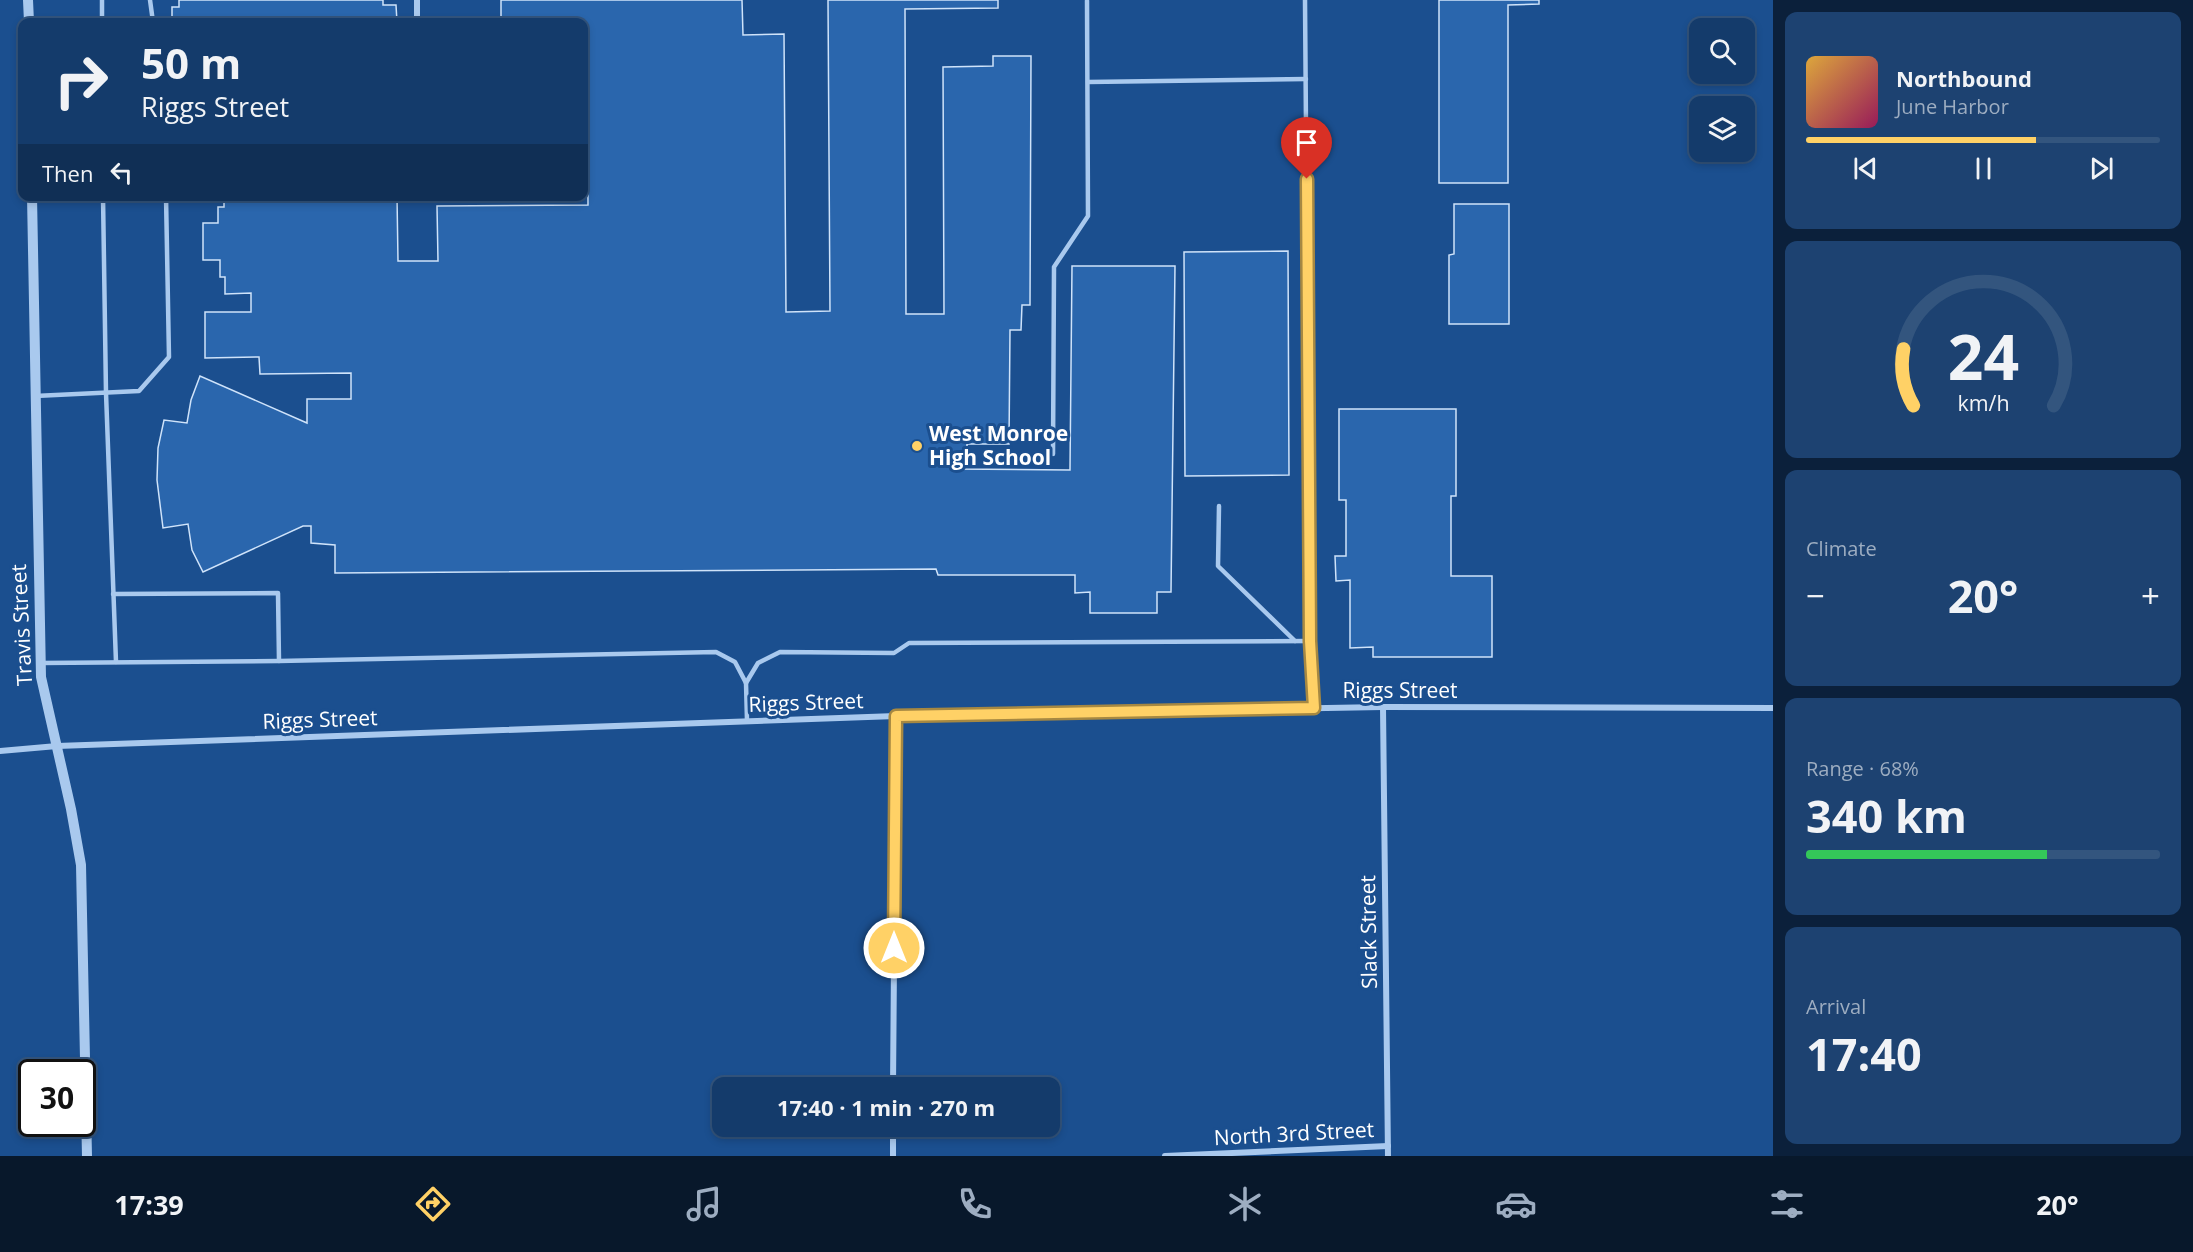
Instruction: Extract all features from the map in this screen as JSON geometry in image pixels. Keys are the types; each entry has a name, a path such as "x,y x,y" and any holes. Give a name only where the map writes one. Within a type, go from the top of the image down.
{"street":[{"path":"28,0 28,18"},
{"path":"417,0 417,18"},
{"name":"Travis Street","path":"32,201 41,677 72,809 81,864 87,1156"},
{"name":"Riggs Street","path":"0,751 57,746 896,716 1383,707 1773,708"},
{"name":"Slack Street","path":"1383,707 1388,1156"},
{"path":"893,1077 896,716"},
{"path":"893,1137 893,1156"},
{"name":"North 3rd Street","path":"1165,1156 1388,1146"}],"lane":[{"path":"102,0 102,18"},
{"path":"150,0 152,18"},
{"path":"1305,0 1310,641 1314,708"},
{"path":"1053,454 1054,267 1088,216 1087,1"},
{"path":"1088,82 1306,79"},
{"path":"103,201 106,393 116,663"},
{"path":"35,396 139,391 169,357 166,201"},
{"path":"1219,506 1218,566 1295,641"},
{"path":"113,594 278,593 279,661"},
{"path":"746,683 758,663 780,652 894,653 909,643 1310,641"},
{"path":"41,663 279,661 716,652 735,662 746,683 747,722"}],"building":[{"path":"179,0 383,0 383,5 396,5 397,18 172,18 172,7 179,7"},
{"path":"501,0 742,0 743,35 784,34 786,312 830,311 828,0 998,0 998,8 905,9 906,314 944,314 943,67 993,66 993,56 1031,56 1030,305 1022,305 1021,330 1010,330 1009,444 967,444 967,463 956,463 955,469 1070,470 1072,266 1175,266 1171,592 1157,592 1157,613 1090,613 1090,592 1075,593 1075,575 938,575 936,569 335,573 335,545 311,543 311,526 303,526 203,572 192,550 188,524 163,528 157,480 158,448 164,420 187,423 191,400 200,376 307,423 307,399 351,399 351,373 260,374 259,357 205,358 205,312 251,312 251,293 225,294 225,277 220,277 220,260 203,260 203,223 218,223 218,207 224,207 224,201 397,201 398,261 438,261 437,206 588,205 588,18 501,18"},
{"path":"1439,0 1539,0 1539,4 1508,5 1508,183 1439,183"},
{"path":"1454,204 1509,204 1509,324 1449,324 1449,255 1454,254"},
{"path":"1288,251 1289,475 1185,476 1184,252"},
{"path":"1339,409 1456,409 1456,496 1451,496 1451,576 1492,576 1492,657 1373,657 1373,647 1350,648 1350,580 1336,581 1335,556 1346,556 1346,500 1339,500"}],"place":[{"name":"West Monroe High School","path":"917,446"}],"route":[{"path":"894,948 896,716 1314,708 1310,641 1307,179"}]}
